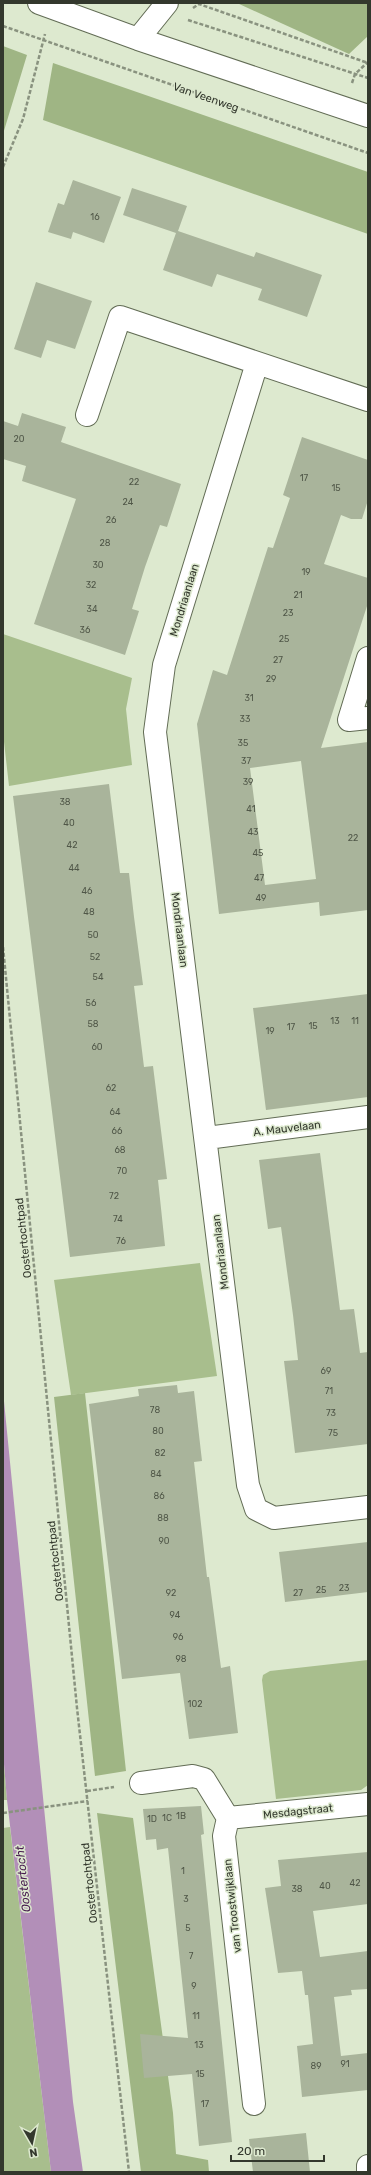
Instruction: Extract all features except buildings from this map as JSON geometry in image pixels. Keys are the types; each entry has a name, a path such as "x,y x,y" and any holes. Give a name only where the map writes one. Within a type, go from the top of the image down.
{"street":[{"path":"39,3 138,39 368,116"},
{"path":"138,39 164,7"},
{"path":"87,415 120,317 368,400"},
{"name":"Mondriaanlaan","path":"257,363 164,665 155,732 207,1138 248,1485 256,1508 274,1518 368,1507"},
{"path":"368,658 349,720 368,718"},
{"name":"A. Mauvelaan","path":"207,1138 368,1117"},
{"path":"141,1783 193,1776 204,1779 228,1818"},
{"name":"Mesdagstraat","path":"228,1818 368,1804"},
{"name":"van Troostwijklaan","path":"228,1818 224,1836 254,2104"},
{"path":"368,2166 368,2172"}],"path":[{"path":"189,9 199,4 368,62"},
{"path":"164,7 368,78"},
{"name":"Van Veenweg","path":"3,26 368,153"},
{"path":"3,167 23,119 43,41"},
{"path":"354,74 368,62"},
{"name":"Oostertochtpad","path":"3,948 76,1700 129,2172"},
{"path":"3,1812 88,1802"}],"green space":[{"path":"237,3 368,3 368,36 349,54"},
{"path":"3,46 27,55 3,134"},
{"path":"53,63 368,172 368,234 43,120"},
{"path":"3,634 132,678 126,709 132,765 9,786 3,733"},
{"path":"200,1263 217,1376 71,1395 54,1280"},
{"path":"85,1393 126,1771 95,1776 54,1397"},
{"path":"368,1660 368,1785 361,1790 276,1799 262,1680 263,1675 270,1671"},
{"path":"3,1752 7,1800 3,1800"},
{"path":"97,1813 133,1818 173,2113 176,2154 208,2160 209,2172 141,2172"},
{"path":"10,1827 51,2172 3,2172 3,1828"}],"water":[{"name":"Oostertocht","path":"3,1391 73,2102 83,2172 51,2172 7,1800 3,1752"}]}
